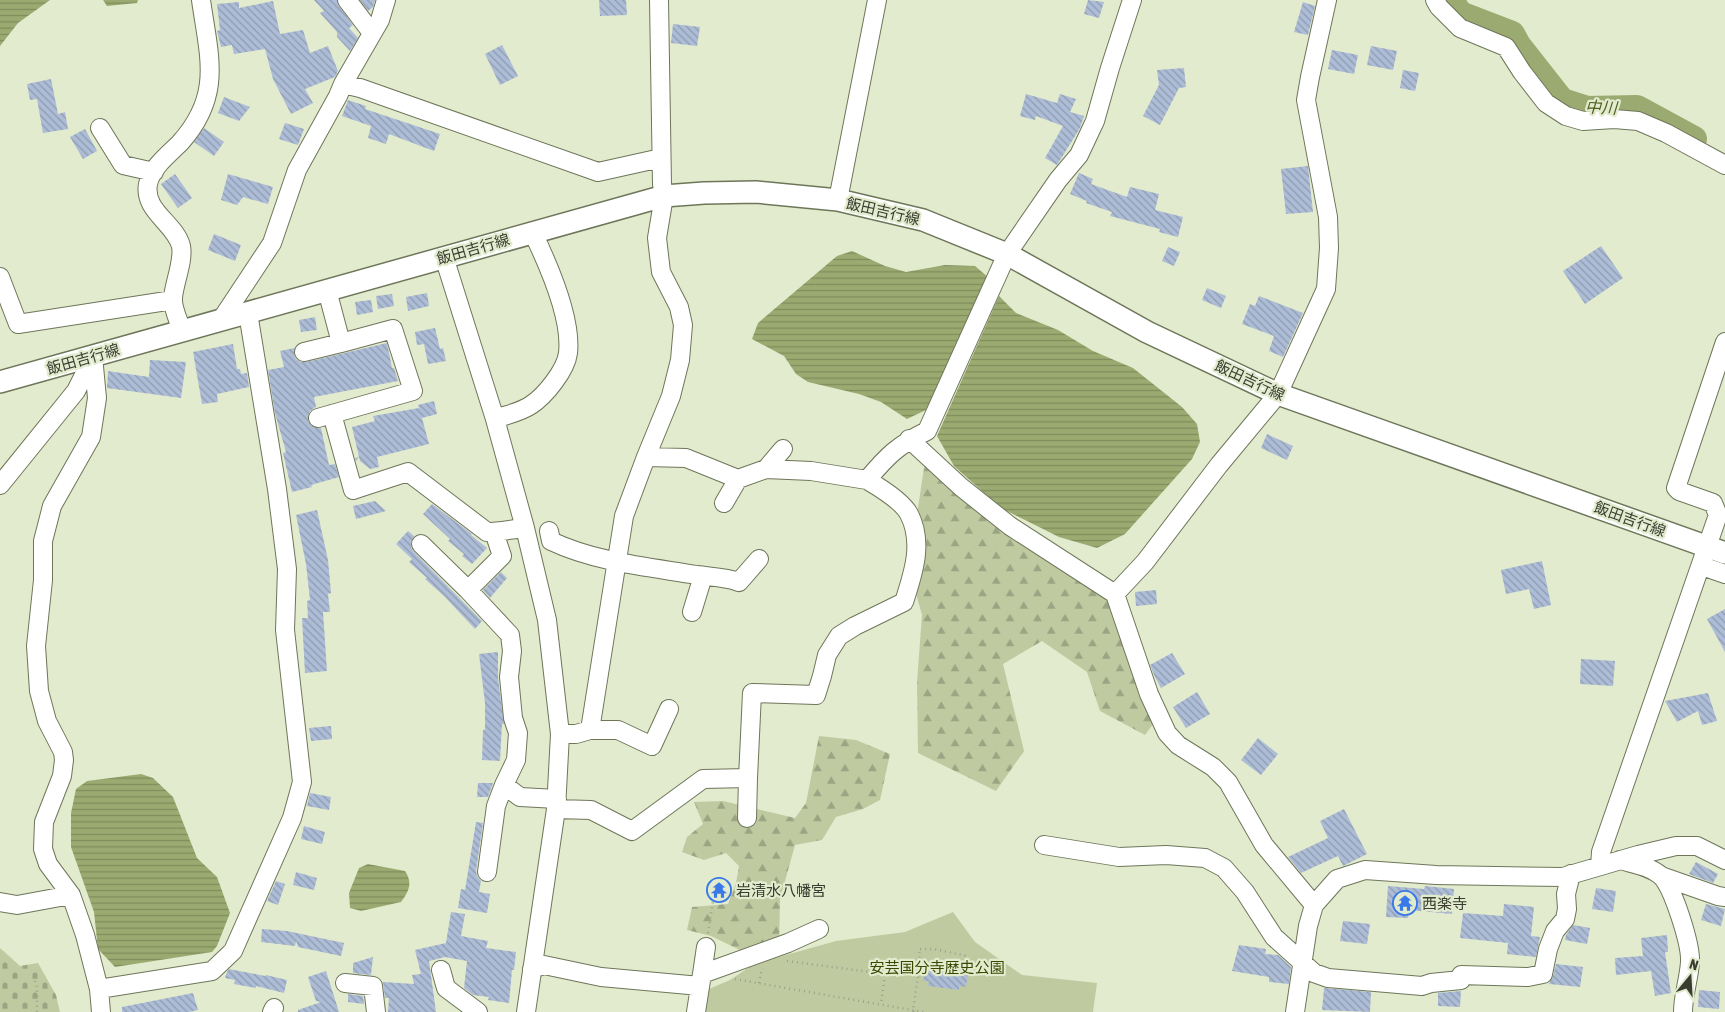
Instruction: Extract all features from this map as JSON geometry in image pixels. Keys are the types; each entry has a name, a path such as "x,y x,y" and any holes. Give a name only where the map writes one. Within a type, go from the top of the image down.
{"main road":[{"name":"飯田吉行線","path":"0,382 664,196 756,192 838,200 924,220 1007,254 1147,332 1278,394 1712,555"}],"street":[{"path":"182,331 173,300 181,247 174,231 157,212 148,197 148,184 154,172 188,134 201,114 209,88 211,68 201,0"},
{"path":"347,0 372,33"},
{"path":"221,320 272,243 297,170 380,20 386,0"},
{"path":"590,730 624,516 671,396 680,360 683,325 679,307 661,272 657,238 664,196 661,158 659,0"},
{"path":"838,200 877,0"},
{"path":"866,480 888,455 909,439 927,431 1007,254 1058,180 1079,155 1095,121 1132,0"},
{"path":"1115,594 1145,562 1219,465 1278,394 1326,289 1329,248 1328,217 1306,100 1327,0"},
{"path":"1435,0 1439,7 1460,28 1506,47 1522,72 1546,103 1566,116 1583,122 1614,119 1638,121 1725,165"},
{"path":"343,84 360,88 598,172 661,158"},
{"path":"100,128 123,165 154,172"},
{"path":"495,418 530,406 551,386 563,369 568,354 562,306 546,260 533,233"},
{"path":"444,258 495,418 525,528 547,620 560,734 557,804 526,1012"},
{"path":"0,277 18,324 173,300"},
{"path":"328,290 341,343"},
{"path":"99,989 212,971 232,951 292,818 302,782 285,630 287,569 277,489 248,313"},
{"path":"304,352 393,329 413,391 325,416 353,490 408,472 486,532 525,528"},
{"path":"1600,866 1601,852 1712,555 1718,515 1716,508 1713,503 1679,491 1676,488 1725,342"},
{"path":"93,356 97,398 91,437 52,506 43,541 43,580 36,646 41,699 47,721 63,752 64,760 62,776 44,822 43,849 48,864 71,896 85,935 99,989 101,1012"},
{"path":"0,485 76,391 93,356"},
{"path":"909,439 961,488 1010,526 1115,594 1149,694 1167,733 1178,745 1213,767 1228,782 1264,845 1314,905"},
{"path":"766,470 783,449"},
{"path":"646,456 686,458 738,479 766,470 811,471 866,480 887,492 909,513 917,542 914,570 904,602 839,636 827,655 816,695 752,693 747,818"},
{"path":"724,503 738,479"},
{"path":"549,530 551,541 567,549 617,561 703,576 729,578 739,582 759,559"},
{"path":"468,590 502,556 494,532"},
{"path":"420,544 510,634 512,651 510,685 513,718 518,733 516,760 496,806 486,872"},
{"path":"1712,555 1725,574"},
{"path":"692,612 703,576"},
{"path":"560,734 576,734 590,730 618,730 652,746 669,709"},
{"path":"504,785 520,797 590,810 632,831 703,779 748,778"},
{"path":"1044,845 1119,857 1166,855 1205,858 1224,868 1244,892 1274,937 1314,973 1328,978 1422,986 1431,983 1461,980 1461,974 1528,977 1543,974 1548,949 1555,931 1565,919 1567,909 1566,894 1571,874"},
{"path":"1295,1012 1308,926 1314,905 1337,879 1365,870 1436,875 1563,876 1676,846 1696,846 1725,860"},
{"path":"1620,860 1646,867 1661,876 1725,897"},
{"path":"1661,876 1670,891 1683,923 1689,946 1690,962 1683,1012"},
{"path":"0,902 17,905 71,896"},
{"path":"532,969 544,965 601,977 701,980 819,929"},
{"path":"696,1012 707,940"},
{"path":"441,970 446,988 478,1012"},
{"path":"345,983 372,986 376,1012"}],"path":[{"path":"707,940 713,901"},
{"path":"914,1011 920,964 918,949 934,949 967,956"},
{"path":"783,960 885,974 881,1004"},
{"path":"759,983 763,966"},
{"path":"730,979 923,1012"},
{"path":"35,981 37,988 37,1012"}],"green space":[{"path":"926,454 1115,594 1159,716 1145,735 1100,711 1087,672 1042,641 1003,664 1024,751 996,791 918,753 917,682 922,615 909,569"},
{"path":"819,736 856,740 890,754 880,800 863,809 836,817 822,840 795,845 780,899 779,948 752,956 711,936 687,930 692,907 728,904 736,883 739,866 726,853 704,860 682,852 687,837 703,824 694,802 723,801 795,818 806,803"},
{"name":"安芸国分寺歴史公園","path":"953,912 975,942 1022,975 1097,983 1093,1012 704,1012 709,989 730,980 754,964 836,941 905,932"},
{"path":"0,948 20,966 38,963 56,995 60,1012 0,1012"}],"shaded area":[{"path":"0,0 50,0 18,23 0,46"},
{"path":"103,0 138,0 137,3 107,6"},
{"path":"852,251 885,266 906,272 945,265 975,266 989,278 926,410 907,419 881,402 859,394 808,382 796,374 784,356 752,339 758,323 837,256"},
{"path":"999,296 1016,313 1058,330 1093,351 1133,368 1182,407 1197,424 1200,442 1192,459 1125,534 1097,548 1059,537 1001,508 954,466 937,436"},
{"path":"141,774 153,778 173,797 197,858 217,877 230,913 217,946 212,952 115,967 98,949 94,912 71,847 71,813 76,789 87,781"},
{"path":"368,864 405,871 409,879 409,887 401,902 361,911 350,908 349,893 359,868"}],"building":[{"path":"314,0 337,0 339,6 353,25 349,28 358,38 350,51 337,37 337,32 320,13 324,11"},
{"path":"360,0 375,0 373,7 368,11"},
{"path":"599,0 626,0 627,15 600,16"},
{"path":"1088,0 1104,2 1099,18 1084,14"},
{"path":"273,1 280,34 303,30 310,53 328,46 338,71 335,77 305,89 313,103 291,114 273,79 265,49 234,54 232,45 221,47 217,31 220,30 217,4 239,2 239,8"},
{"path":"1303,2 1315,6 1308,35 1294,32"},
{"path":"673,24 700,27 697,46 671,43"},
{"path":"502,45 518,76 500,85 485,54"},
{"path":"1371,46 1397,51 1393,70 1367,65"},
{"path":"1332,50 1358,55 1354,74 1328,69"},
{"path":"1184,68 1186,87 1179,88 1160,125 1143,116 1159,85 1157,70"},
{"path":"1403,70 1419,73 1415,91 1400,88"},
{"path":"51,79 58,114 65,112 68,129 43,133 37,99 30,100 27,84"},
{"path":"1026,94 1057,103 1060,94 1076,99 1070,112 1084,116 1080,128 1057,165 1045,158 1063,126 1036,116 1035,120 1020,116"},
{"path":"224,97 250,107 239,121 218,113"},
{"path":"348,100 366,106 365,109 440,134 434,151 389,134 386,144 368,138 371,126 342,116"},
{"path":"285,123 304,129 298,145 279,139"},
{"path":"204,128 224,142 214,156 194,142"},
{"path":"85,129 97,151 83,159 70,137"},
{"path":"1308,166 1313,212 1286,214 1281,169"},
{"path":"1079,173 1093,179 1091,184 1127,197 1130,187 1159,194 1155,210 1183,217 1178,237 1159,232 1160,229 1110,216 1112,212 1086,203 1087,201 1070,194"},
{"path":"175,174 192,198 178,208 161,184"},
{"path":"228,174 273,187 268,204 243,197 237,205 221,200"},
{"path":"214,234 241,245 235,261 208,250"},
{"path":"1601,246 1623,278 1585,304 1563,271"},
{"path":"1168,247 1180,252 1174,266 1162,261"},
{"path":"1207,288 1226,296 1221,308 1202,300"},
{"path":"427,293 429,306 408,311 406,297"},
{"path":"392,294 394,306 378,309 376,296"},
{"path":"1259,296 1303,313 1283,357 1269,351 1274,336 1242,324 1250,304 1255,306"},
{"path":"371,300 373,312 357,315 355,302"},
{"path":"315,317 317,330 301,332 299,320"},
{"path":"435,328 440,349 443,348 446,361 428,364 424,344 417,345 415,332"},
{"path":"387,343 392,368 394,368 398,381 314,397 316,407 310,411 308,421 315,428 321,428 329,465 335,464 339,477 292,492 283,453 286,452 275,413 268,370 284,367 280,351 295,348 294,354 296,359 306,362"},
{"path":"233,344 237,369 240,369 241,374 247,373 249,387 217,394 218,402 202,404 193,352"},
{"path":"150,360 186,362 181,398 107,388 108,371 149,377"},
{"path":"434,401 437,414 422,418 429,444 377,457 379,467 370,469 360,461 352,427 375,421 373,416 419,408 418,405"},
{"path":"1267,434 1293,446 1287,460 1261,448"},
{"path":"375,501 386,511 356,519 353,506"},
{"path":"432,504 472,534 487,548 472,564 462,556 464,554 448,541 450,539 423,514"},
{"path":"317,510 328,560 331,593 328,594 330,612 323,612 327,671 305,673 302,618 308,618 307,601 310,600 306,564 296,515"},
{"path":"408,531 414,536 411,547 414,552 482,621 475,629 425,579 427,578 409,562 412,559 396,544"},
{"path":"1542,561 1551,605 1534,609 1529,589 1506,594 1501,570"},
{"path":"501,572 507,578 490,598 483,590"},
{"path":"1156,590 1157,604 1136,606 1135,592"},
{"path":"1725,609 1725,652 1707,619"},
{"path":"498,652 498,678 504,724 502,724 500,761 482,760 485,703 479,654"},
{"path":"1172,653 1185,674 1161,688 1150,665"},
{"path":"1581,659 1615,661 1613,686 1580,684"},
{"path":"1197,692 1210,714 1186,728 1173,707"},
{"path":"1708,693 1717,721 1702,725 1698,711 1677,722 1665,701"},
{"path":"331,726 332,739 311,741 309,728"},
{"path":"1258,738 1278,754 1261,775 1241,760"},
{"path":"478,783 493,783 488,797 477,797"},
{"path":"310,793 331,797 329,810 307,806"},
{"path":"1344,809 1367,854 1343,866 1338,856 1301,873 1288,857 1328,838 1320,821"},
{"path":"476,822 483,823 476,871 481,881 479,892 490,894 487,913 458,908 461,889 465,890"},
{"path":"304,826 325,832 322,844 301,839"},
{"path":"1696,862 1718,874 1713,883 1689,874"},
{"path":"296,872 317,878 314,890 293,885"},
{"path":"276,881 285,884 278,905 267,901"},
{"path":"1388,886 1424,889 1425,886 1454,889 1452,914 1409,910 1408,918 1386,917"},
{"path":"1596,888 1616,891 1613,912 1592,909"},
{"path":"1504,904 1534,907 1531,936 1540,937 1536,957 1507,954 1508,943 1460,938 1463,913 1503,916"},
{"path":"1706,904 1725,909 1721,926 1701,920"},
{"path":"451,912 465,914 461,936 488,941 486,948 516,952 514,970 512,970 509,1003 488,1000 489,997 473,995 464,988 467,961 445,957 429,961 436,1012 388,1012 389,998 385,998 383,982 414,984 412,975 421,974 415,950 446,943"},
{"path":"1343,921 1370,924 1367,944 1340,941"},
{"path":"1573,925 1590,928 1587,944 1565,940"},
{"path":"262,929 287,931 344,943 341,956 298,947 296,941 295,946 261,942"},
{"path":"1667,935 1668,952 1665,952 1671,993 1655,996 1651,971 1616,975 1615,958 1643,956 1641,938"},
{"path":"1239,945 1266,949 1265,954 1278,955 1291,967 1289,984 1269,982 1269,977 1232,971"},
{"path":"373,957 371,975 353,973 353,963"},
{"path":"1556,964 1583,967 1580,987 1549,984"},
{"path":"932,965 963,970 962,974 968,974 966,987 959,986 959,990 928,986 929,981 923,981 925,969 931,970"},
{"path":"229,969 287,980 284,993 256,986 256,988 234,984 235,980 225,978"},
{"path":"326,971 339,1012 298,1012 298,1010 321,1002 316,1001 308,977"},
{"path":"1324,988 1371,992 1370,1012 1322,1010"},
{"path":"1699,990 1720,992 1719,1009 1698,1007"},
{"path":"1461,991 1460,1007 1438,1006 1438,993"},
{"path":"193,993 198,1010 189,1012 122,1012 122,1007"},
{"path":"348,994 363,996 364,1004 348,1002"}],"waterway":[{"name":"中川","path":"1451,0 1460,14 1512,34 1518,45 1562,101 1587,109 1637,108 1694,139"}],"place":[{"name":"岩清水八幡宮","path":"719,890"},
{"name":"西楽寺","path":"1405,903"}]}
